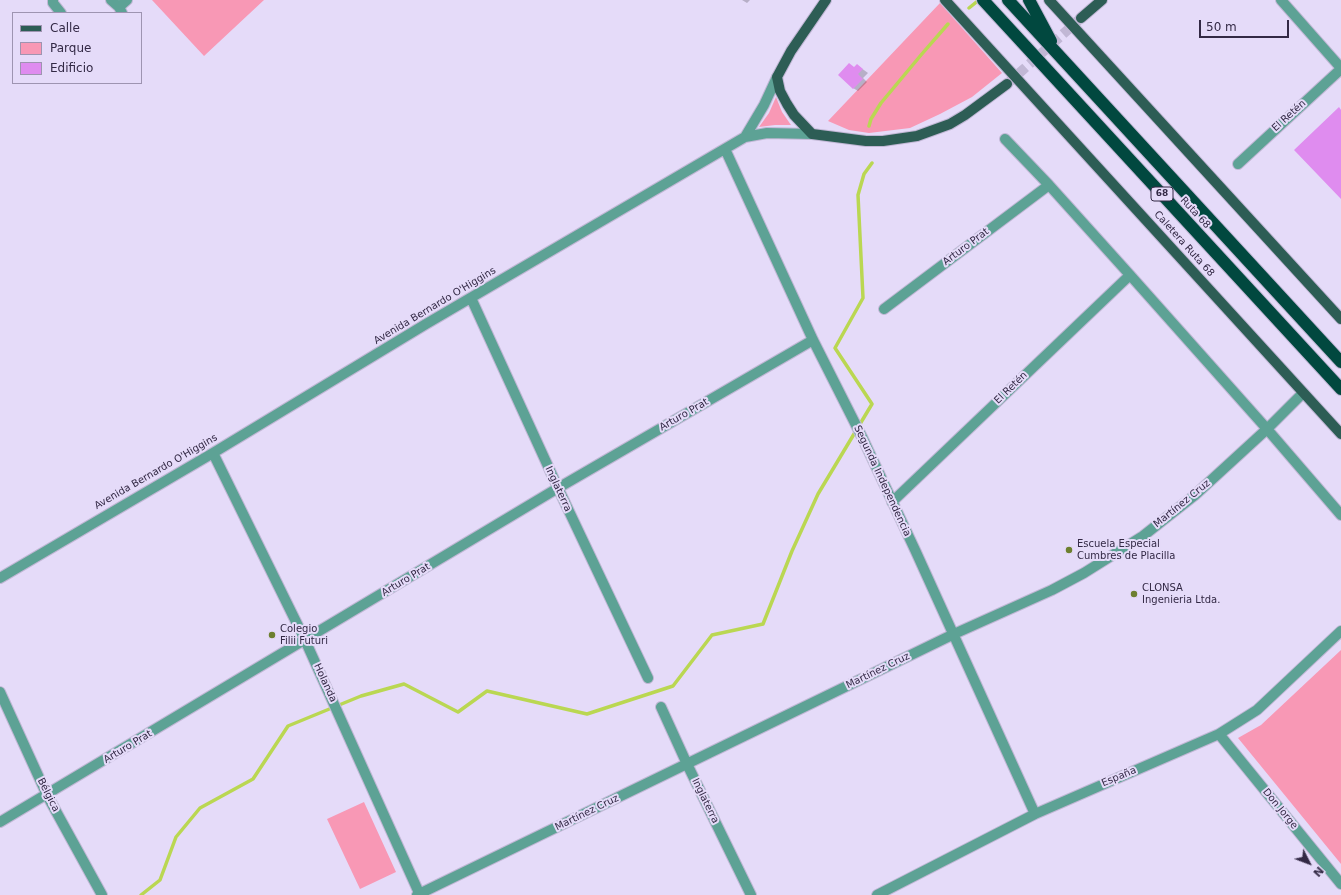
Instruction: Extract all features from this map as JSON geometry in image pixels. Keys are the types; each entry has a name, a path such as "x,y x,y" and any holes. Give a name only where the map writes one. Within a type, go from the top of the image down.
{"highway":[{"name":"Ruta 68","path":"983,0 1341,389"},
{"name":"Ruta 68","path":"1008,0 1341,362"},
{"path":"1029,0 1060,56"}],"main road":[{"name":"Avenida Bernardo O'Higgins","path":"777,77 791,51 826,0"},
{"name":"Caletera Ruta 68","path":"945,0 1341,434"},
{"path":"1049,0 1341,319"},
{"path":"1081,18 1102,0"},
{"path":"777,77 780,91 787,104 794,115 812,134 871,141 917,136 950,124 965,115 1007,84"}],"street":[{"path":"53,0 53,3 60,12"},
{"path":"1281,0 1341,69"},
{"name":"El Retén","path":"1238,164 1341,69"},
{"name":"Avenida Bernardo O'Higgins","path":"0,578 745,137 764,105 777,77"},
{"path":"745,137 767,133 812,134"},
{"path":"1005,139 1049,185 1130,275 1267,429 1341,515"},
{"name":"Segunda Independencia","path":"725,149 813,340 863,439 954,634 1035,814"},
{"name":"Arturo Prat","path":"884,309 1049,185"},
{"name":"El Retén","path":"892,502 1130,275"},
{"name":"Inglaterra","path":"471,298 558,488 648,678"},
{"name":"Arturo Prat","path":"0,822 558,488 813,340"},
{"name":"Martínez Cruz","path":"419,895 954,634 1052,590 1116,554 1170,516 1195,495 1267,429 1303,393"},
{"name":"Holanda","path":"213,453 342,719 419,895"},
{"name":"España","path":"877,895 1035,814 1219,734 1257,710 1341,631"},
{"name":"Bélgica","path":"0,692 46,795 102,895"},
{"name":"Inglaterra","path":"661,707 750,895"},
{"name":"Don Jorge","path":"1219,734 1341,884"}],"green space":[{"path":"152,0 264,0 204,56"},
{"path":"940,3 1002,73 972,97 910,128 869,133 849,130 828,121"},
{"path":"776,97 782,112 791,125 759,127 769,113"},
{"path":"1341,650 1341,864 1238,738 1261,725"},
{"path":"364,802 396,872 360,889 327,819"}],"building":[{"path":"849,63 854,67 857,64 863,69 858,74 863,79 853,89 838,75"},
{"path":"1339,107 1341,110 1341,199 1294,150"}],"waterway":[{"path":"969,8 979,0"},
{"path":"869,126 871,119 881,103 948,24"},
{"path":"141,895 160,880 176,837 200,808 253,779 288,726 361,696 404,684 458,712 487,691 587,714 673,686 712,635 763,624 792,551 818,494 872,404 835,348 863,298 858,195 864,174 872,163"}],"tunnel":[{"path":"1007,84 1081,18"}],"place":[{"name":"Escuela Especial Cumbres de Placilla","path":"1069,550"},
{"name":"CLONSA Ingenieria Ltda.","path":"1134,594"},
{"name":"Colegio Filii Futuri","path":"272,635"}]}
